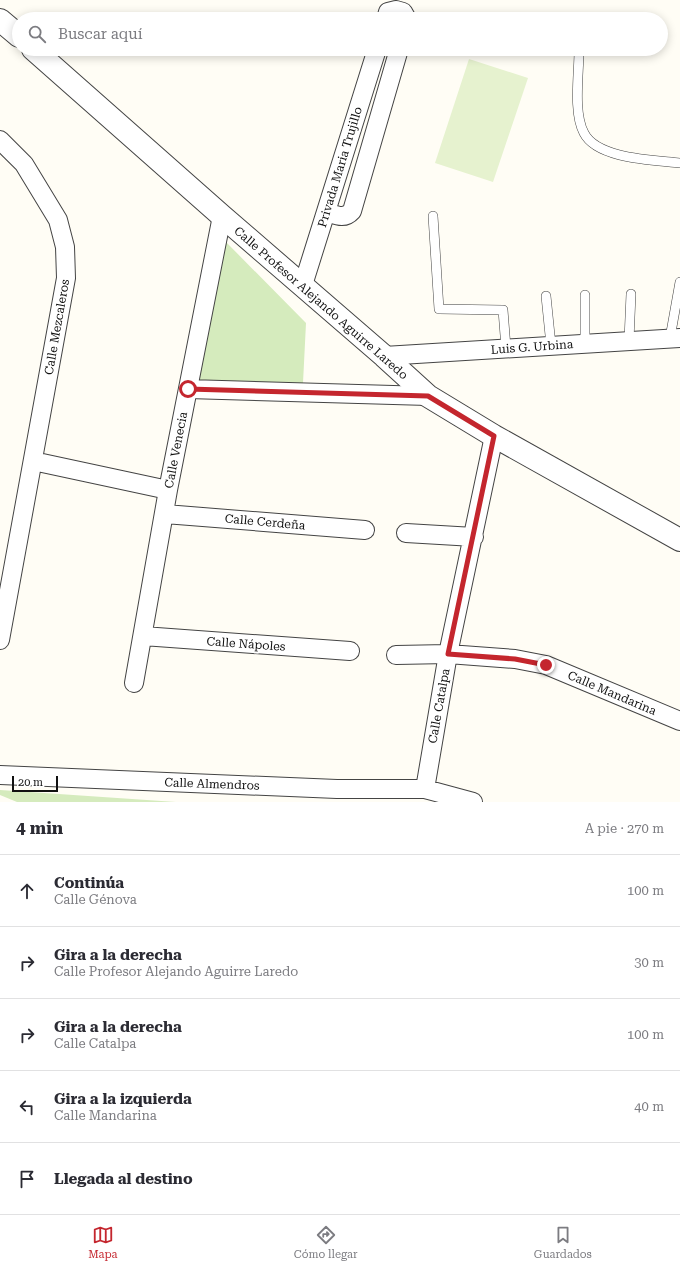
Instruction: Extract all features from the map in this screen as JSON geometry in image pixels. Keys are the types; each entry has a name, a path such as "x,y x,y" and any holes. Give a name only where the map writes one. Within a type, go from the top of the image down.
{"street":[{"path":"392,12 396,10 403,12"},
{"path":"0,20 12,30"},
{"name":"Calle Profesor Alejando Aguirre Laredo","path":"41,56 428,396 494,436 680,540"},
{"name":"Privada Maria Trujillo","path":"303,285 375,56"},
{"path":"326,212 343,218 348,216 352,211 397,56"},
{"path":"358,108 380,114"},
{"name":"Calle Mezcaleros","path":"0,140 24,164 58,220 65,247 66,278 33,460 2,617 0,640"},
{"name":"Calle Venecia","path":"134,683 165,514 168,490 222,216"},
{"name":"Luis G. Urbina","path":"384,356 675,338"},
{"path":"188,389 428,396"},
{"name":"Calle Catalpa","path":"425,789 448,654 474,537 494,436"},
{"path":"33,460 168,490"},
{"name":"Calle Cerdeña","path":"165,514 365,530"},
{"path":"406,533 474,537"},
{"name":"Calle Nápoles","path":"142,636 350,651"},
{"name":"Calle Mandarina","path":"396,655 448,654 515,659 546,665 680,722"},
{"name":"Calle Almendros","path":"0,775 339,796 425,789 473,802"}],"lane":[{"path":"579,56 579,118 584,134 595,145 621,156 680,163"},
{"path":"433,216 439,309 503,310 506,348"},
{"path":"675,338 680,282"},
{"path":"629,340 631,294"},
{"path":"585,295 585,343"},
{"path":"546,296 551,345"}],"green space":[{"path":"469,59 528,78 493,182 435,163"},
{"path":"225,241 306,323 303,383 198,381"},
{"path":"0,790 176,802 17,802 0,795"}],"route":[{"path":"188,389 428,396 494,436 474,537 448,654 515,659 546,665"}]}
